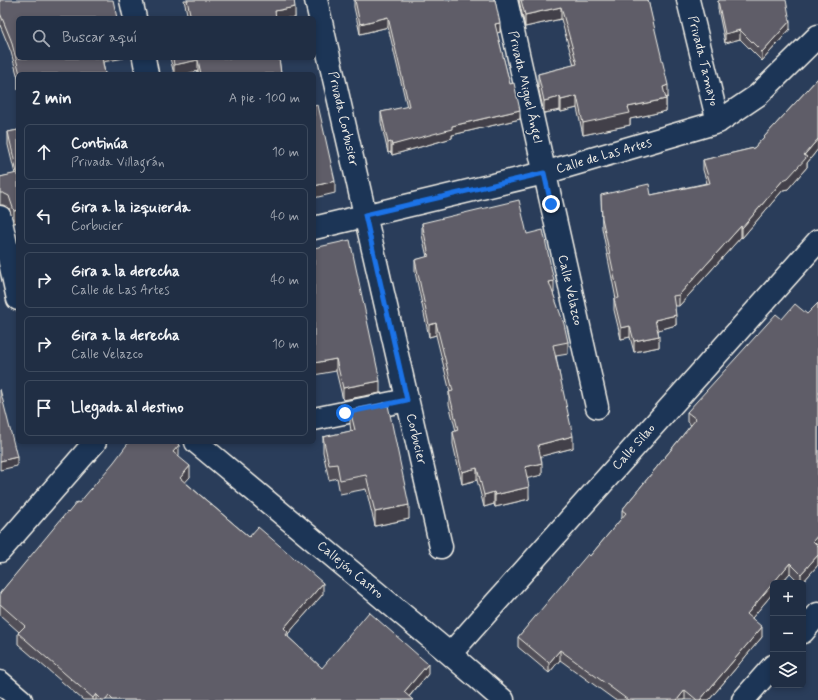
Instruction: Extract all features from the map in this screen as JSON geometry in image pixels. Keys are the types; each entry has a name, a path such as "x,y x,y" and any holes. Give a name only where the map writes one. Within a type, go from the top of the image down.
{"street":[{"path":"130,0 134,16"},
{"name":"Privada Corbusier","path":"316,0 365,215"},
{"name":"Privada Miguel Ángel","path":"506,0 544,173"},
{"name":"Privada Tamayo","path":"688,0 718,122"},
{"name":"Calle de Las Artes","path":"316,227 544,173 718,122 758,95 818,36"},
{"path":"144,60 147,72"},
{"name":"Calle Velazco","path":"544,173 597,406"},
{"name":"Corbucier","path":"365,215 441,547"},
{"path":"0,217 13,296"},
{"name":"Calle Silao","path":"450,654 818,241"},
{"path":"316,419 407,400"},
{"path":"0,550 93,444"},
{"name":"Callejón Castro","path":"198,444 503,700"},
{"path":"806,628 818,614"},
{"path":"743,700 770,669"},
{"path":"0,682 21,700"}],"building":[{"path":"0,0 113,0 117,16 16,16 16,59 11,40 0,13"},
{"path":"187,0 294,0 295,7 275,11 276,16 191,16"},
{"path":"355,0 495,0 500,23 495,24 510,84 514,83 520,110 452,126 452,129 392,145 391,142 388,143 381,112 409,106 388,17 360,24"},
{"path":"521,0 648,0 668,85 663,87 666,99 628,107 630,113 583,123 577,96 561,100 560,97 544,101 538,74 577,64 561,7 525,15"},
{"path":"786,0 790,21 762,52 740,30 725,34 718,1"},
{"path":"16,60 102,60 105,72 19,72"},
{"path":"173,60 198,60 174,65"},
{"path":"198,60 279,60 281,72 201,72"},
{"path":"818,78 818,139 804,155 807,157 788,178 783,180 742,228 741,226 679,295 673,296 676,315 655,320 659,336 634,341 630,326 621,328 614,299 619,298 602,218 601,195 649,184 651,195 710,183 703,160 754,148"},
{"path":"318,105 335,181 316,186 316,106"},
{"path":"16,130 16,168 8,132"},
{"path":"16,173 16,210 14,211 9,196 0,193 0,177"},
{"path":"519,200 527,234 543,230 554,281 549,282 564,324 568,342 553,345 573,436 538,445 542,463 525,467 529,487 495,495 494,492 484,495 477,468 462,472 453,432 458,430 449,392 453,391 436,323 429,325 415,260 429,256 422,223"},
{"path":"350,240 380,381 343,388 336,359 316,363 316,248"},
{"path":"818,303 818,535 813,541 818,546 818,555 801,574 790,563 776,580 770,580 770,587 747,614 762,627 700,700 697,700 685,690 677,700 628,700 560,650 549,663 518,637 588,554 590,556 626,513 622,510 696,419 687,412 776,314 782,319 795,304 807,314"},
{"path":"0,389 17,457 0,461"},
{"path":"385,403 386,406 388,405 409,505 375,512 366,475 340,480 337,464 329,465 323,437 355,430 350,410"},
{"path":"128,444 178,444 179,445 173,452 190,466 180,478 249,537 258,527 323,583 284,628 288,632 286,635 322,668 369,612 428,664 404,692 413,700 113,700 109,696 106,700 102,700 96,694 93,698 18,633 25,626 0,604 0,593 67,512 68,513 77,502 79,503"}],"route":[{"path":"345,413 407,400 365,215 544,173 551,204"}]}
